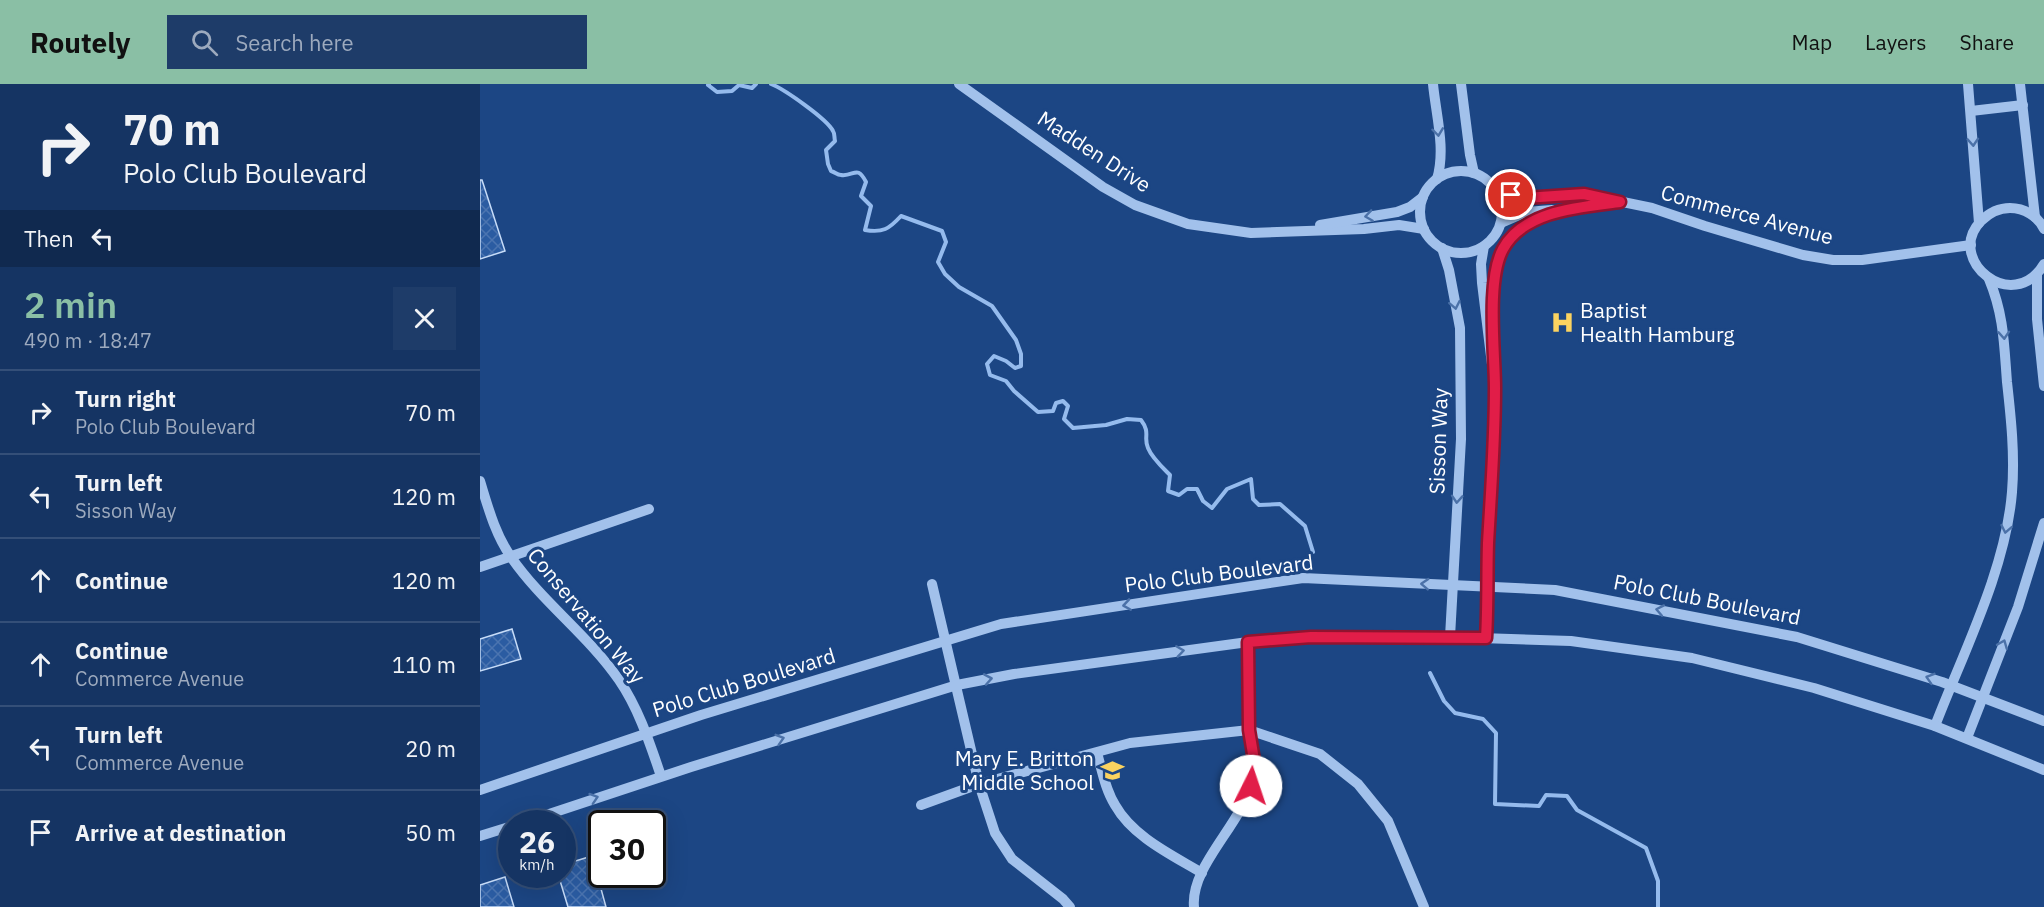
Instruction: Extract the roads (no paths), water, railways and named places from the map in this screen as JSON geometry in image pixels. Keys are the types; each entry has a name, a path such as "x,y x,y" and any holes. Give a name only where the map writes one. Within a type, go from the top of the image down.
{"street":[{"name":"Madden Drive","path":"960,84 1094,180 1135,205 1188,224 1251,233 1399,225 1424,229"},
{"path":"1433,84 1441,151 1441,165 1437,179"},
{"path":"1461,84 1474,173"},
{"path":"1968,84 1979,223"},
{"path":"2020,84 2035,217"},
{"path":"1971,111 2023,105"},
{"path":"1455,171 1474,173 1492,184 1498,193 1502,213 1501,223 1497,232 1484,246 1463,253 1452,252 1431,240 1424,229 1420,208 1423,197 1437,179 1455,171"},
{"name":"Commerce Avenue","path":"1498,193 1525,198 1584,194 1652,208 1803,255 1833,260 1862,260 1971,245"},
{"name":"Madden Drive","path":"1290,231 1363,216 1397,212 1410,207 1423,197"},
{"name":"Commerce Avenue","path":"1501,223 1526,212 1620,202"},
{"path":"1486,638 1495,389 1494,293 1497,263 1503,248 1515,233 1529,223 1574,208"},
{"path":"2044,229 2035,217 2024,210 2006,208 1988,214 1979,223 1974,231 1971,245 1974,261 1980,271 1989,279 2009,285 2029,280 2044,264"},
{"path":"1484,246 1482,283 1495,389"},
{"name":"Sisson Way","path":"1442,248 1449,270 1460,328 1461,439 1450,637"},
{"path":"2037,274 2037,319 2044,386"},
{"path":"1935,726 1998,565 2012,492 2013,447 2003,324 1998,301 1989,279"},
{"name":"Conservation Way","path":"480,481 496,531 510,556 619,680 646,734 661,776"},
{"path":"480,567 649,509"},
{"path":"1967,738 2018,608 2044,523"},
{"name":"Polo Club Boulevard","path":"480,790 701,715 1001,624 1303,578 1555,590 1797,637 1951,685 2044,721"},
{"path":"932,584 979,784 995,833 1012,859 1070,907"},
{"path":"560,810 661,776 957,685 1014,674 1248,642 1311,637 1450,637 1571,641 1692,658 1814,688 1935,726 2044,770"},
{"path":"1194,907 1194,899 1202,873 1242,808 1251,786 1254,760 1249,730 1248,642"},
{"path":"921,805 979,784 1130,743 1249,730 1320,754 1358,784 1388,821 1424,907"},
{"path":"1097,753 1106,788 1115,806 1127,822 1160,848 1202,873"},
{"path":"480,836 498,830"}],"waterway":[{"path":"709,84 717,92 732,91 739,85 752,88 756,84"},
{"path":"771,84 805,105 823,119 833,131 835,141 826,150 831,171 838,175 858,172 863,177 866,182 861,196 871,206 865,230 885,229 901,216 942,231 946,242 938,262 945,274 959,287 992,306 1016,340 1021,354 1021,366 1015,368 994,356 987,364 990,375 1006,381 1038,412 1053,411 1056,403 1063,401 1068,406 1064,419 1073,428 1106,425 1127,419 1141,420 1146,428 1150,452 1170,475 1168,491 1179,495 1187,489 1197,489 1203,501 1212,508 1227,489 1251,479 1253,499 1259,505 1280,504 1305,526 1313,552"},
{"path":"1430,673 1444,701 1455,713 1483,719 1496,733 1495,804 1539,806 1546,795 1567,796 1577,810 1646,848 1658,881 1658,907"}],"place":[{"name":"Baptist Health Hamburg","path":"1562,323"},
{"name":"Mary E. Britton Middle School","path":"1112,771"}]}
